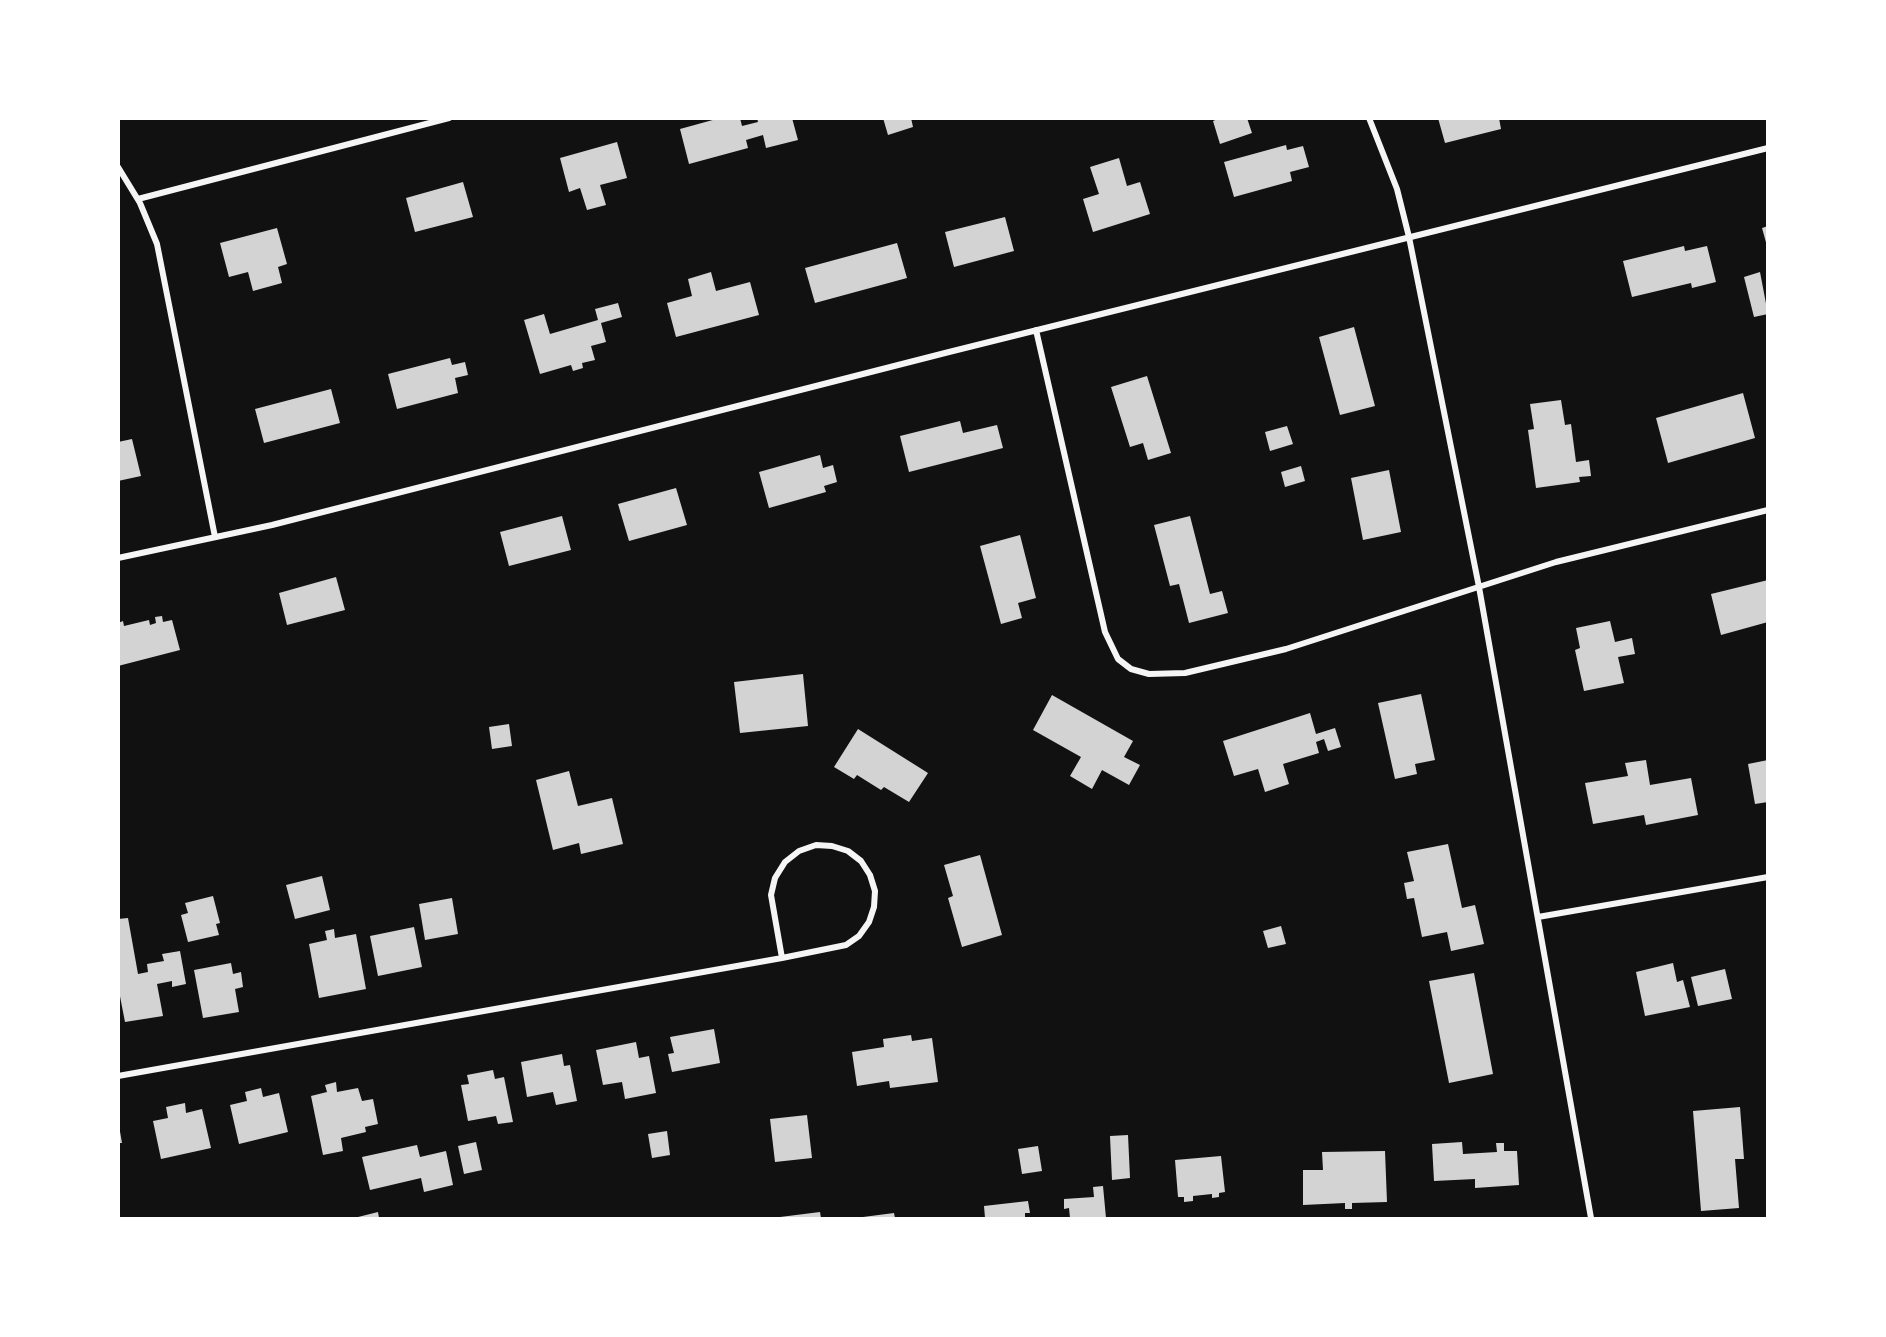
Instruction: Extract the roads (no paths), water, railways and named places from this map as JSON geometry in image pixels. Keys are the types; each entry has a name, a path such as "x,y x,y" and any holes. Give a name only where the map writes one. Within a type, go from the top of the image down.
{"street":[{"path":"138,199 449,118"},
{"path":"1369,118 1397,189 1409,237 1479,587 1591,1218"},
{"path":"118,558 215,537 1767,148"},
{"path":"118,167 138,199 157,244 215,537"},
{"path":"1036,330 1105,632 1118,658 1131,669 1167,675 1274,652 1394,616 1578,556 1767,510"},
{"path":"118,1076 782,958 846,945 859,936 869,922 874,907 875,891 870,875 861,861 848,851 832,846 816,845 799,851 785,862 775,878 771,896 782,958"},
{"path":"1538,917 1767,877"}]}
